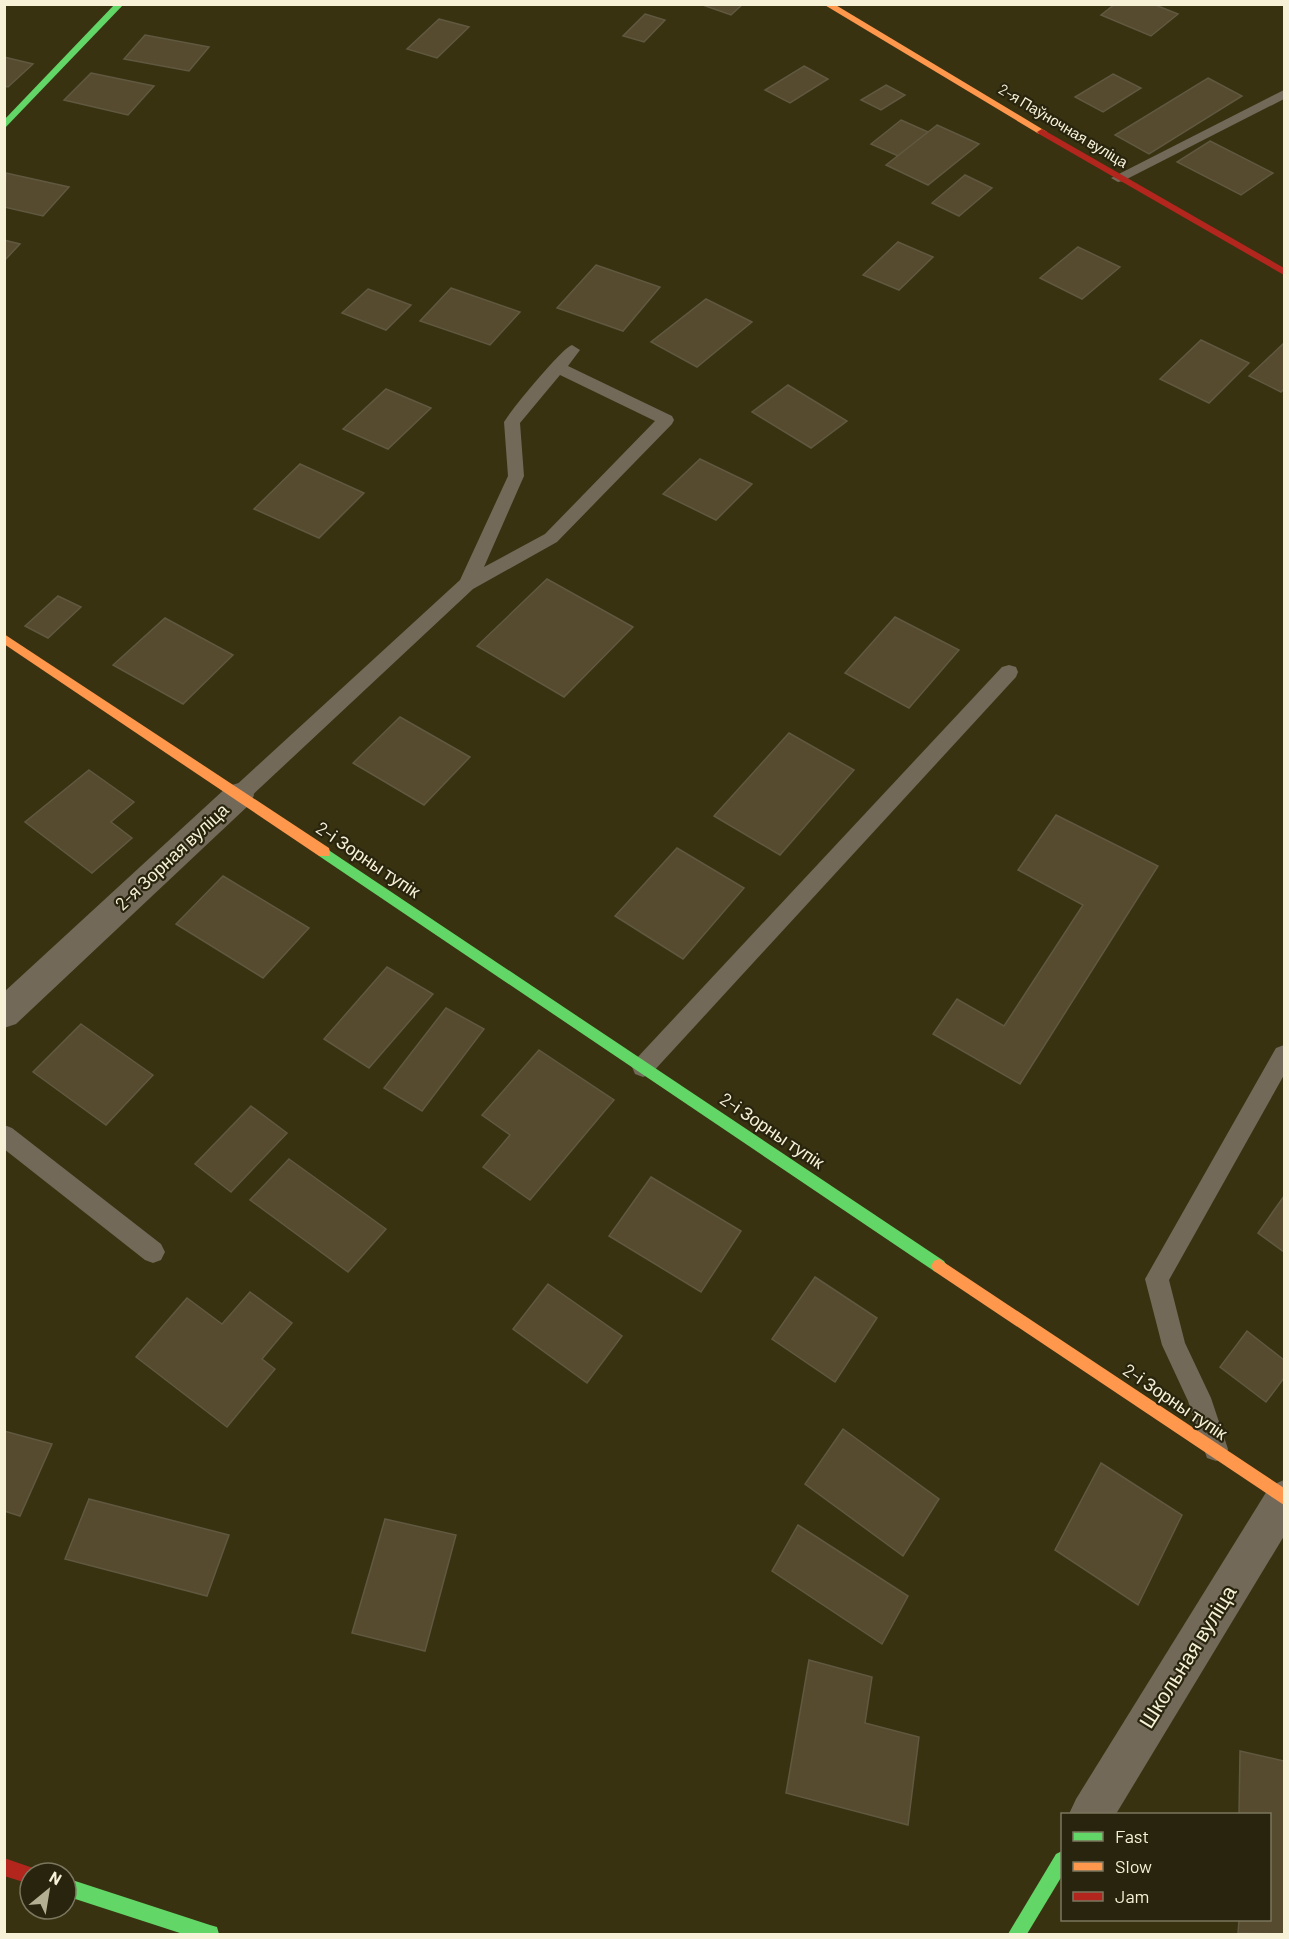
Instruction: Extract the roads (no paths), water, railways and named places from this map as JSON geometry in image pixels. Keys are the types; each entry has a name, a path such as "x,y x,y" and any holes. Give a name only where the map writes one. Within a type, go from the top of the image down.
{"street":[{"path":"4,126 120,4"},
{"name":"2-я Паўночная вуліца","path":"827,4 1118,178 1284,272"},
{"name":"2-я Зорная вуліца","path":"4,638 239,795 4,1014"},
{"name":"2-і Зорны тупік","path":"239,795 1284,1499"},
{"name":"Школьная вуліца","path":"1092,1813 1284,1499"},
{"path":"1017,1935 1061,1862"},
{"path":"78,1891 210,1935"}],"lane":[{"path":"1118,178 1284,94"},
{"path":"466,584 516,476 512,422 572,350"},
{"path":"239,795 466,584 551,538 666,420 557,367"},
{"path":"643,1067 1009,672"},
{"path":"1218,1453 1199,1398 1174,1345 1157,1279 1284,1055"},
{"path":"4,1135 153,1252"}]}
